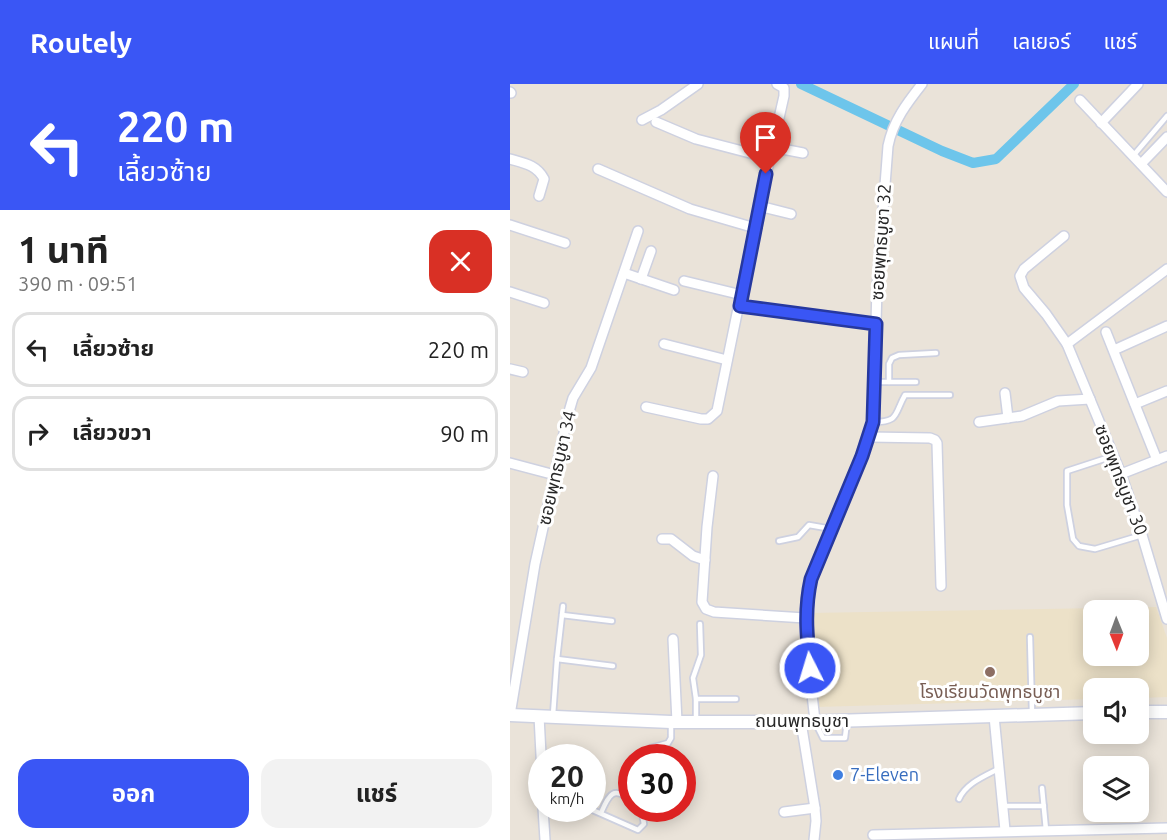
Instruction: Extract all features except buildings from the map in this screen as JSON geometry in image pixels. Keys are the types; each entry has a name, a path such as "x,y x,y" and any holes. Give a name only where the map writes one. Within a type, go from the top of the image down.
{"main road":[{"path":"1149,712 1167,711"},
{"name":"ถนนพุทธบูชา","path":"510,715 674,722 801,722 1083,713"}],"street":[{"path":"642,120 661,110 698,84"},
{"path":"646,407 701,419 713,417 717,411 784,96 784,88 777,84"},
{"name":"ซอยพุทธบูชา 32","path":"815,721 805,618 811,579 873,422 876,324 886,160 890,135 895,123 922,84"},
{"path":"1101,123 1138,84"},
{"path":"1080,100 1167,192"},
{"path":"656,122 705,141 769,158"},
{"path":"1141,164 1167,137"},
{"path":"772,147 803,153"},
{"path":"510,159 535,167 541,173 544,179 539,196"},
{"path":"598,169 690,209 755,228"},
{"path":"759,206 791,214"},
{"path":"510,225 565,243"},
{"name":"ซอยพุทธบูชา 34","path":"510,715 535,564 573,398 591,368 638,231"},
{"name":"ซอยพุทธบูชา 30","path":"1064,236 1023,269 1020,276 1024,288 1067,344 1120,474 1164,597 1167,619"},
{"path":"641,279 651,251"},
{"path":"1067,344 1167,269"},
{"path":"624,273 674,290"},
{"path":"684,281 742,295"},
{"path":"510,292 544,303"},
{"path":"740,306 876,324"},
{"path":"1114,350 1167,326"},
{"path":"1106,332 1135,404 1162,458 1120,474"},
{"path":"664,344 727,360"},
{"path":"510,369 523,372"},
{"path":"1135,404 1167,391"},
{"path":"1005,393 1008,418"},
{"path":"979,422 1032,413 1059,402 1090,399"},
{"path":"869,437 930,438 937,443 941,586"},
{"path":"510,463 555,476"},
{"path":"712,476 702,602 706,609 714,612 805,618"},
{"path":"662,539 671,539 693,556 705,560"},
{"path":"673,639 674,722"},
{"path":"538,716 540,744"},
{"path":"994,716 1003,806 1011,833"},
{"path":"801,722 815,807 814,840"},
{"path":"784,812 815,807"},
{"path":"545,822 547,839"},
{"path":"873,835 942,836 1034,833 1046,830 1167,828"},
{"path":"1096,829 1096,840"}],"lane":[{"path":"1133,156 1167,116"},
{"path":"889,382 889,364 892,358 899,355 936,353"},
{"path":"875,382 916,382"},
{"path":"873,422 887,422 893,419 905,395 950,395"},
{"path":"1113,456 1067,471 1067,505 1073,539 1079,546 1095,549 1142,535"},
{"path":"779,541 798,537 809,525 832,529"},
{"path":"553,717 563,606"},
{"path":"562,615 612,621"},
{"path":"696,722 693,678 701,655 700,624"},
{"path":"1030,637 1032,715"},
{"path":"557,659 613,666"},
{"path":"696,699 736,699"},
{"path":"664,744 668,743 672,734 674,722"},
{"path":"959,799 971,784 1000,768"},
{"path":"1042,788 1046,830"},
{"path":"606,802 608,797 618,794"},
{"path":"1003,806 1044,806"},
{"path":"621,822 638,830 644,822"}],"shaded area":[{"name":"โรงเรียนวัดพุทธบูชา","path":"1149,607 1156,607 1167,638 1167,697 1149,698 1149,678 1083,678 1083,699 816,707 808,613 1083,608 1083,666 1149,666"}],"waterway":[{"path":"801,84 942,151 973,163 996,159 1074,84"}],"place":[{"name":"โรงเรียนวัดพุทธบูชา","path":"990,672"},
{"name":"7-Eleven","path":"838,775"}],"route":[{"path":"766,174 740,306 876,324 873,422 862,456 811,579 806,601 805,618 810,668"}]}
